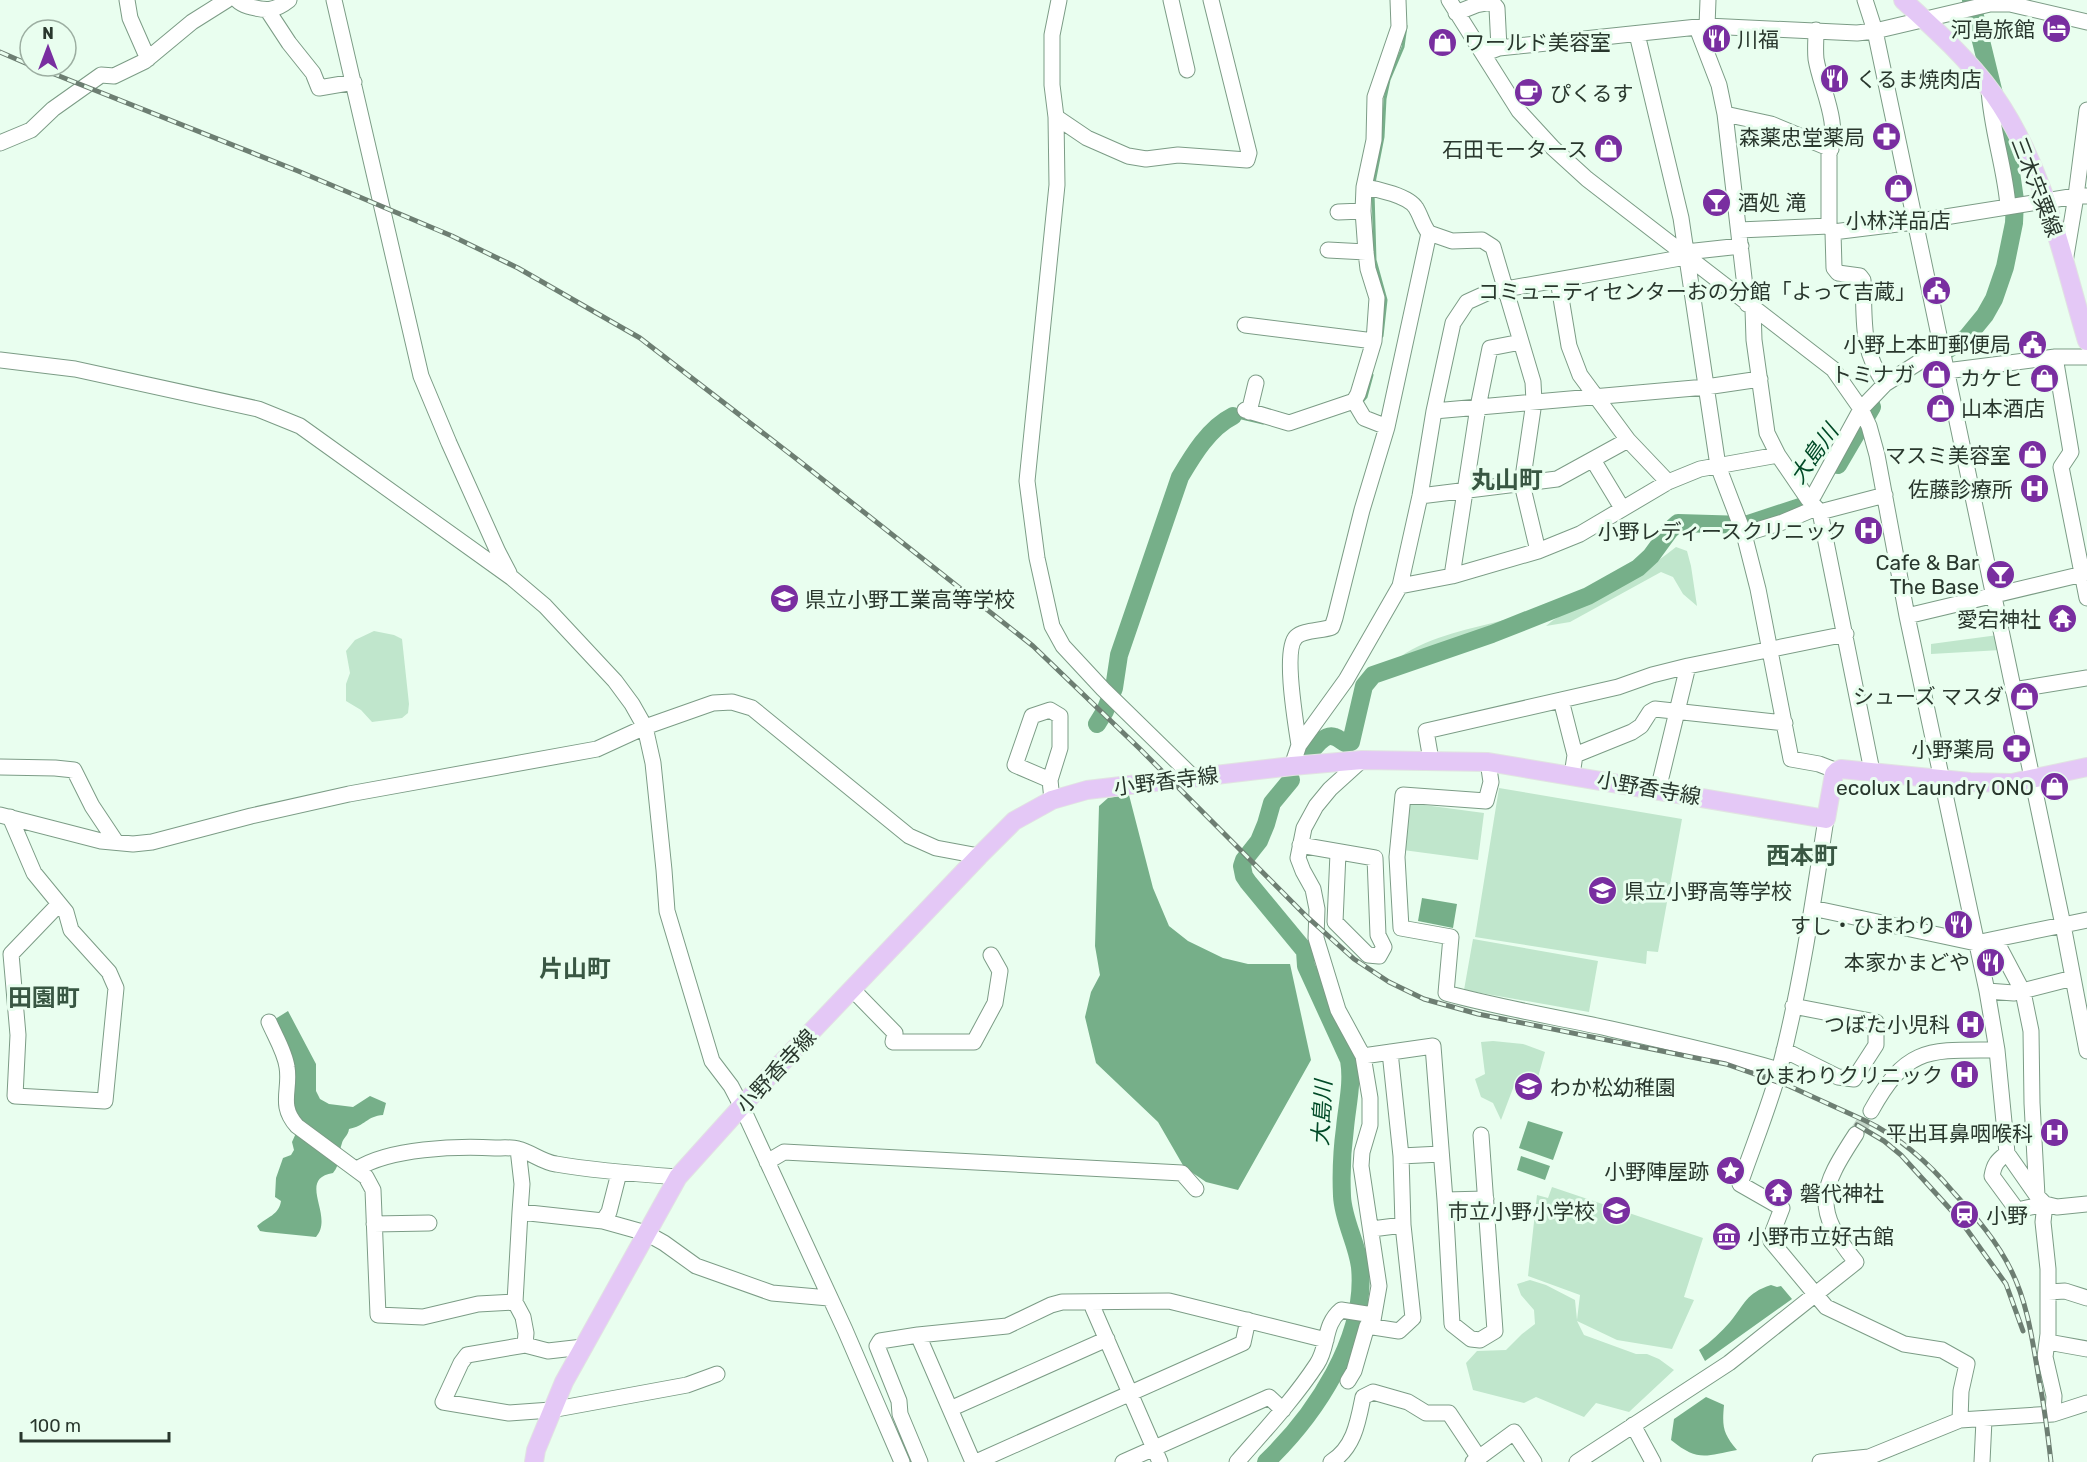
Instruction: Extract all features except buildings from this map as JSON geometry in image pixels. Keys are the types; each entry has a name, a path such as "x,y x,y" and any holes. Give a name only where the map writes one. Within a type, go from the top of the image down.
{"main road":[{"name":"三木宍粟線","path":"1903,0 1961,57 1989,89 2023,144 2045,201 2087,341"},
{"name":"小野香寺線","path":"534,1462 536,1450 551,1410 564,1382 678,1177 979,856 1014,822 1052,800 1087,790 1292,766 1362,760 1431,760 1488,762 1826,819"},
{"path":"1826,819 1834,774 1837,771 1872,771 1981,783 2012,783 2087,767"}],"street":[{"path":"127,0 130,18 148,59"},
{"path":"0,143 31,130 53,109 101,75 114,76 148,59 192,22 227,0"},
{"path":"237,0 241,4 268,11 282,6 288,0"},
{"path":"334,0 421,376 498,552 512,578"},
{"path":"1059,0 1052,35 1057,185 1027,481 1037,558 1052,626 1063,646 1103,689 1194,778"},
{"path":"1171,0 1187,70"},
{"path":"1056,117 1087,138 1128,156 1146,159 1178,155 1247,160 1249,153 1210,0"},
{"path":"1387,427 1364,418 1356,404 1374,341 1377,298 1368,269 1363,211 1370,188 1375,97 1399,27 1398,0"},
{"path":"1708,0 1702,27 1725,114 1767,433 1778,455 1814,506"},
{"path":"1865,0 1875,31 1992,596 2073,978 2085,1022 2087,1051"},
{"path":"1499,48 1497,8 1492,2 1453,6 1519,111 1553,148 1587,179 1833,369 1862,409 1872,436 1885,495 1940,779 1987,992 1996,1050 2007,1154 2041,1200 2057,1207 2087,1204"},
{"path":"1483,54 1499,48 1702,27 1857,33 1875,31 1990,4 2010,4 2087,22"},
{"path":"268,11 289,43 313,73 319,88 354,82"},
{"path":"1816,30 1816,59 1830,109 1831,149 1829,154 1834,268 1838,273 1860,276 1863,280 1867,349 1874,368 1885,384"},
{"path":"1637,34 1681,218 1718,466 1743,534 1770,648 1791,759 1819,764 1837,771"},
{"path":"1989,89 1990,110 2004,169 2008,206"},
{"path":"2064,264 2082,196 2087,110"},
{"path":"1725,114 1771,124 1831,149"},
{"path":"1299,745 1290,677 1291,643 1298,635 1332,627 1362,510 1387,427 1429,234 1415,206 1408,200 1370,188"},
{"path":"1739,230 1831,229 1914,222 2082,196"},
{"path":"1338,212 1363,211"},
{"path":"1429,234 1452,241 1482,240 1493,247 1533,382 1534,402 1522,484 1538,550"},
{"path":"1292,766 1299,745 1346,680 1400,586 1420,496 1434,411 1456,315 1473,298 1505,288 1741,246"},
{"path":"1328,250 1366,252"},
{"path":"1558,280 1572,352 1580,375 1628,440 1668,482"},
{"path":"1245,325 1374,341"},
{"path":"1452,576 1490,348 1521,342"},
{"path":"1872,771 1846,634 1814,506 1814,495 1862,409 1885,384 1941,348"},
{"path":"1946,370 2055,357 2087,357"},
{"path":"2055,357 2071,452 2061,467 2084,573 2087,598"},
{"path":"0,360 75,369 258,409 300,426 512,578 545,606 615,681 645,727 653,763 667,911 712,1061 731,1086 742,1107 902,1462"},
{"path":"1434,411 1706,387 1760,379"},
{"path":"1256,383 1247,411 1289,423 1356,404"},
{"path":"1420,496 1557,479 1628,440"},
{"path":"1400,586 1452,576 1538,550 1580,534 1668,482 1700,469 1778,455"},
{"path":"1593,460 1622,508"},
{"path":"1743,534 1783,522 1814,506 1885,495"},
{"path":"1907,616 2084,573"},
{"path":"1431,760 1426,731 1618,687 1688,666 1846,634"},
{"path":"1658,790 1688,666"},
{"path":"2013,690 2087,678"},
{"path":"1561,700 1575,755 1572,775"},
{"path":"5,816 71,835 133,844 152,842 251,816 349,794 597,749 645,727 713,703 732,702 753,708 909,836 936,848 979,856"},
{"path":"1575,755 1632,732 1641,726 1650,712 1655,709 1785,723"},
{"path":"1348,1381 1354,1371 1367,1326 1373,1320 1379,1286 1361,1166 1362,1152 1370,1125 1370,1098 1363,1056 1338,1010 1322,960 1316,938 1317,909 1313,889 1298,858 1304,828 1316,806 1330,789 1362,760"},
{"path":"1488,762 1491,782 1486,801 1403,795 1397,857 1401,928 1451,937 1446,993 1483,1004 1721,1054 1779,1070"},
{"path":"0,767 74,770 92,806 116,842"},
{"path":"1050,780 1052,800"},
{"path":"5,816 34,873 66,912 71,930 110,972 116,988 105,1101 15,1096 18,1035 10,954 59,904"},
{"path":"1826,819 1812,908 1784,1050 1740,1184 1782,1208 1771,1242 1826,1307 1904,1344 1942,1350 1967,1364 1961,1391 1960,1420"},
{"path":"1300,845 1375,858 1378,935 1384,947 1379,956 1368,955 1335,922 1338,853"},
{"path":"1812,908 1976,943 2087,920"},
{"path":"1995,939 2023,992 2031,1031 2032,1103 2048,1292 2048,1342 2045,1357 2054,1396 2053,1414"},
{"path":"853,990 895,1033 892,1042 974,1042 995,1003 1000,971 991,955"},
{"path":"1987,992 2006,994 2023,992 2073,978"},
{"path":"1784,1050 1838,1077 1854,1079 1876,1045 1876,1022 1793,1006"},
{"path":"269,1022 288,1067 287,1111 290,1119 366,1177 373,1190 378,1315 423,1317 478,1304 515,1302"},
{"path":"1363,1056 1433,1046 1452,1324 1471,1339 1480,1340 1495,1331 1480,1135"},
{"path":"1871,1111 1890,1080 1901,1067 1914,1059 1946,1050 1996,1050"},
{"path":"1237,1462 1283,1410 1319,1362 1332,1317 1341,1310 1400,1331 1413,1318 1404,1225 1401,1156 1390,1052"},
{"path":"1576,1462 1729,1363 1856,1262 1831,1226 1827,1191 1833,1172 1856,1134"},
{"path":"351,1166 417,1151 470,1147 518,1149 553,1164 619,1173 678,1177"},
{"path":"518,1149 522,1184 515,1302 523,1317 525,1345"},
{"path":"768,1162 784,1152 1182,1173 1196,1189"},
{"path":"1401,1156 1442,1154"},
{"path":"2007,1154 1997,1161 1993,1167 1992,1176 2018,1210 2041,1200"},
{"path":"603,1221 609,1212 619,1173"},
{"path":"1445,1200 1486,1199"},
{"path":"520,1212 603,1221 646,1233 696,1266 772,1293 829,1298"},
{"path":"374,1224 429,1223"},
{"path":"1372,1229 1404,1225"},
{"path":"2048,1292 2065,1292 2087,1298"},
{"path":"920,1462 900,1414 899,1401 877,1346 880,1341 1007,1326 1062,1302 1169,1301 1326,1340"},
{"path":"1094,1302 1093,1308 1157,1455"},
{"path":"918,1335 975,1462 1243,1343 1248,1320"},
{"path":"950,1409 1107,1339"},
{"path":"2048,1342 2087,1348"},
{"path":"583,1347 548,1351 525,1345 467,1355 443,1402 509,1413 551,1410 687,1385 717,1374"},
{"path":"1331,1462 1340,1456 1356,1432 1363,1397 1373,1392 1408,1402 1426,1413 1449,1413 1476,1460 1514,1432 1534,1462"},
{"path":"1123,1462 1157,1455 1269,1397 1283,1410"},
{"path":"1820,1462 1869,1456 1960,1420 2053,1414 2087,1403"},
{"path":"1982,1462 1984,1420"},
{"path":"1633,1425 1653,1462"}],"shaded area":[{"path":"1676,547 1687,551 1697,606 1683,594 1673,577 1661,572 1570,622 1546,626 1560,616 1622,585"},
{"path":"1508,619 1477,635 1399,664 1400,657 1425,643"},
{"path":"374,631 402,639 409,704 408,713 402,718 372,722 361,710 346,701 346,684 350,673 346,651 355,640"},
{"path":"1998,635 2001,650 1931,654 1931,644"},
{"path":"1499,788 1682,819 1658,952 1647,951 1646,964 1475,937"},
{"path":"1129,795 1153,888 1169,926 1188,941 1223,958 1248,964 1290,964 1311,1060 1238,1190 1206,1182 1184,1167 1158,1122 1096,1063 1085,1017 1091,992 1100,975 1095,946 1099,806 1108,798"},
{"path":"1409,803 1484,813 1478,860 1403,850"},
{"path":"1422,898 1457,904 1453,928 1418,921"},
{"path":"1473,939 1598,961 1589,1012 1464,990"},
{"path":"288,1011 316,1064 316,1091 320,1099 329,1104 353,1107 370,1096 386,1103 383,1115 373,1117 349,1129 341,1147 336,1170 322,1177 317,1183 321,1228 316,1237 260,1231 257,1226 275,1213 280,1206 281,1201 275,1197 276,1178 283,1158 291,1155 294,1150 292,1142 301,1122 290,1114 272,1021"},
{"path":"1481,1042 1523,1044 1545,1052 1535,1088 1515,1083 1501,1120 1493,1103 1481,1097 1475,1079 1485,1074"},
{"path":"1528,1121 1563,1132 1553,1160 1519,1148"},
{"path":"1521,1156 1550,1166 1545,1180 1517,1170"},
{"path":"1552,1187 1703,1238 1684,1297 1694,1300 1672,1349 1617,1340 1577,1321 1584,1335 1636,1354 1647,1354 1659,1359 1674,1370 1629,1412 1596,1403 1584,1417 1536,1397 1524,1403 1473,1390 1466,1363 1477,1351 1506,1350 1535,1324 1534,1310 1521,1295 1517,1284 1530,1280 1546,1285 1575,1300 1577,1320 1580,1295 1528,1276 1537,1195 1548,1198"},
{"path":"1771,1285 1781,1286 1792,1299 1705,1361 1699,1350 1730,1322 1751,1295"},
{"path":"1706,1397 1724,1405 1724,1429 1737,1450 1702,1456 1688,1452 1671,1440 1674,1419"}],"waterway":[{"name":"大島川","path":"1929,362 1967,337 1985,315 1994,299 2005,267 2014,223 2015,200 2008,151 1971,0"},
{"path":"1374,183 1383,137 1385,99 1389,80 1403,47 1406,26"},
{"path":"1373,192 1375,260 1386,300 1382,336"},
{"path":"1360,404 1366,397 1372,375"},
{"name":"大島川","path":"1838,465 1872,407"},
{"path":"1233,416 1263,423"},
{"path":"1097,724 1114,688 1119,655 1180,477 1209,435 1233,416"},
{"name":"大島川","path":"1305,759 1327,737 1335,737 1347,744 1351,742 1364,686 1373,675 1492,634 1588,596 1638,568 1678,523 1745,525 1812,503"},
{"name":"大島川","path":"1266,1462 1302,1422 1334,1374 1355,1321 1360,1294 1360,1267 1342,1196 1342,1153 1350,1086 1349,1060 1306,966 1305,951 1248,882 1242,866 1259,841 1272,803 1291,780"}],"tunnel":[{"path":"1856,1134 1871,1111"}],"railway":[{"path":"0,52 18,60"},
{"path":"64,78 298,171 452,236 518,268 640,338 1033,646 1140,749 1310,920"},
{"path":"1304,914 1354,959 1389,982 1424,999 1478,1014 1726,1064 1789,1086 1866,1121 1903,1143 1935,1171 1970,1211 1992,1239 2011,1270 2030,1326 2051,1462"},
{"path":"1857,1125 1884,1141 1901,1155 1960,1220 2006,1284 2023,1331"}],"place":[{"name":"河島旅館","path":"2056,29"},
{"name":"川福","path":"1716,39"},
{"name":"ワールド美容室","path":"1443,42"},
{"name":"くるま焼肉店","path":"1835,79"},
{"name":"ぴくるす","path":"1529,93"},
{"name":"森薬忠堂薬局","path":"1886,137"},
{"name":"石田モータース","path":"1609,149"},
{"name":"小林洋品店","path":"1898,189"},
{"name":"酒処 滝","path":"1717,202"},
{"name":"コミュニティセンターおの分館「よって吉蔵」","path":"1937,291"},
{"name":"小野上本町郵便局","path":"2032,344"},
{"name":"トミナガ","path":"1936,374"},
{"name":"カケヒ","path":"2044,378"},
{"name":"山本酒店","path":"1940,408"},
{"name":"マスミ美容室","path":"2032,455"},
{"name":"佐藤診療所","path":"2034,489"},
{"name":"小野レディースクリニック","path":"1868,531"},
{"name":"Cafe & Bar The Base","path":"2000,574"},
{"name":"県立小野工業高等学校","path":"784,599"},
{"name":"愛宕神社","path":"2062,619"},
{"name":"シューズ マスダ","path":"2025,696"},
{"name":"小野薬局","path":"2016,749"},
{"name":"ecolux Laundry ONO","path":"2055,787"},
{"name":"県立小野高等学校","path":"1603,891"},
{"name":"すし・ひまわり","path":"1958,925"},
{"name":"本家かまどや","path":"1991,962"},
{"name":"つぼた小児科","path":"1971,1024"},
{"name":"ひまわりクリニック","path":"1964,1075"},
{"name":"わか松幼稚園","path":"1529,1087"},
{"name":"平出耳鼻咽喉科","path":"2054,1133"},
{"name":"小野陣屋跡","path":"1730,1171"},
{"name":"磐代神社","path":"1779,1193"},
{"name":"市立小野小学校","path":"1616,1211"},
{"name":"小野","path":"1965,1215"},
{"name":"小野市立好古館","path":"1726,1236"}],"district":[{"name":"丸山町","path":"1507,480"},
{"name":"西本町","path":"1802,856"},
{"name":"片山町","path":"575,969"},
{"name":"田園町","path":"44,998"}]}
